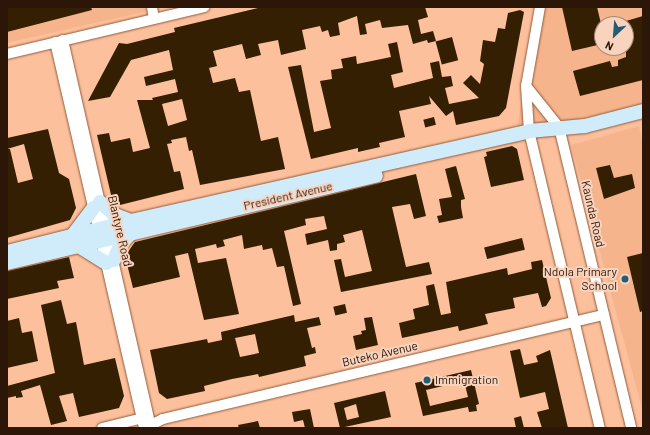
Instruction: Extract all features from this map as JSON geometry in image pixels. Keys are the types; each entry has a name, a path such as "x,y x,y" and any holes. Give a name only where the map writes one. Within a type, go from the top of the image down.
{"main road":[{"name":"President Avenue","path":"7,252 76,240 530,135 643,111"},
{"path":"96,205 115,215 130,228 110,261 76,240 96,205"},
{"name":"President Avenue","path":"7,263 76,240"}],"street":[{"path":"152,7 154,19"},
{"path":"7,54 204,7"},
{"path":"540,7 526,86 530,135 600,428"},
{"name":"Blantyre Road","path":"59,41 147,424"},
{"name":"Kaunda Road","path":"526,86 563,129 604,315 631,428"},
{"name":"Buteko Avenue","path":"102,428 147,424 604,315"}],"shaded area":[{"path":"7,7 166,7 7,43"},
{"path":"537,7 643,7 643,104 516,135"},
{"name":"Ndola Primary School","path":"639,126 643,145 643,412 571,145"}],"building":[{"path":"7,7 91,7 92,10 7,32"},
{"path":"262,7 425,7 428,17 418,20 421,34 433,31 436,41 428,43 427,40 413,44 408,25 382,28 380,20 365,24 367,34 360,35 357,16 338,23 340,35 330,37 328,30 322,32 320,26 302,30 306,49 281,55 278,40 258,44 261,55 246,59 242,44 213,51 217,66 209,68 213,83 235,78 239,92 250,90 261,141 278,137 285,169 200,185 192,150 189,151 186,137 171,140 172,143 167,144 174,172 180,171 184,189 120,205 112,199 97,135 109,133 111,142 130,138 133,152 150,148 137,100 153,100 152,98 178,92 175,79 146,86 144,77 173,70 169,50 131,60 110,97 88,101 119,43 127,44 175,32 174,28","holes":["182,99 187,120 168,126 162,104"]},
{"path":"562,7 597,7 599,16 594,16 594,46 572,51"},
{"path":"520,10 524,12 506,108 499,116 456,125 453,111 446,116 429,96 431,104 399,111 405,137 379,143 380,147 358,152 358,148 311,159 288,67 301,65 314,132 331,128 320,81 332,79 331,70 343,68 341,59 356,56 357,64 391,57 388,44 397,42 403,72 391,75 394,88 433,78 430,63 439,61 442,77 451,76 453,86 445,88 449,104 479,98 463,83 471,75 480,84 484,64 480,61 483,40 495,42 498,28 505,29 508,13"},
{"path":"643,16 643,80 580,96 573,71 610,61 612,67 618,66 618,60 626,56 634,56 634,19"},
{"path":"452,37 458,60 442,65 436,41"},
{"path":"434,117 436,125 425,127 423,120"},
{"path":"48,129 59,173 69,179 76,208 70,220 7,238 7,138","holes":["24,144 33,179 18,183 10,149 7,149"]},
{"path":"512,146 517,149 524,180 491,187 484,157 487,156 486,152"},
{"path":"610,165 614,178 632,174 635,188 604,199 596,168"},
{"path":"456,166 465,199 461,200 463,218 439,223 437,216 442,215 439,199 452,197 445,169"},
{"path":"416,174 426,216 414,219 410,204 392,207 406,267 429,262 432,274 341,292 334,260 341,259 345,277 372,271 362,230 343,235 345,242 337,244 337,250 330,251 328,240 307,245 305,234 327,229 324,216 305,219 306,225 284,231 301,304 293,306 284,266 277,267 272,248 263,250 262,245 244,249 242,235 223,240 225,246 217,248 216,244 195,249 198,263 226,258 239,314 204,320 188,253 175,256 180,277 133,288 125,256 135,242"},
{"path":"522,238 525,250 487,259 484,247"},
{"path":"643,253 643,311 640,312 627,257"},
{"path":"69,257 74,278 57,281 59,288 7,299 7,271"},
{"path":"542,260 551,298 546,306 542,307 538,293 513,298 515,308 485,314 488,324 459,331 458,326 402,338 399,323 415,319 413,309 429,305 426,286 434,284 441,315 451,313 446,282 507,268 508,275 532,269 531,262"},
{"path":"61,300 67,324 76,322 84,365 115,358 124,396 119,408 79,417 73,393 59,396 67,421 51,425 40,385 21,391 23,397 16,398 16,396 7,398 7,386 55,373 41,305"},
{"path":"345,304 347,313 335,315 333,307"},
{"path":"294,315 295,322 319,317 321,325 307,328 312,348 315,347 316,353 304,356 306,366 259,377 258,374 232,379 204,386 205,391 167,399 159,393 150,350 207,339 208,343 222,340 221,332","holes":["255,334 259,353 240,357 235,338"]},
{"path":"372,317 378,345 356,350 353,336 362,334 361,331 366,330 364,318"},
{"path":"19,318 22,333 32,331 38,361 7,368 7,321"},
{"path":"520,349 524,365 538,362 536,356 550,350 568,428 542,428 537,412 549,409 545,392 520,398 510,351"},
{"path":"471,370 479,404 476,405 477,411 469,412 468,407 423,416 415,383","holes":["464,381 468,397 430,406 426,390"]},
{"path":"385,391 391,417 340,428 334,403","holes":["356,404 359,417 347,420 344,408"]},
{"path":"310,409 314,428 305,428 303,420 294,422 292,412"},
{"path":"521,416 524,428 516,428 514,418"},
{"path":"258,421 260,428 239,428 238,425"}],"place":[{"name":"Ndola Primary School","path":"625,279"},
{"name":"Immigration","path":"427,380"}]}
